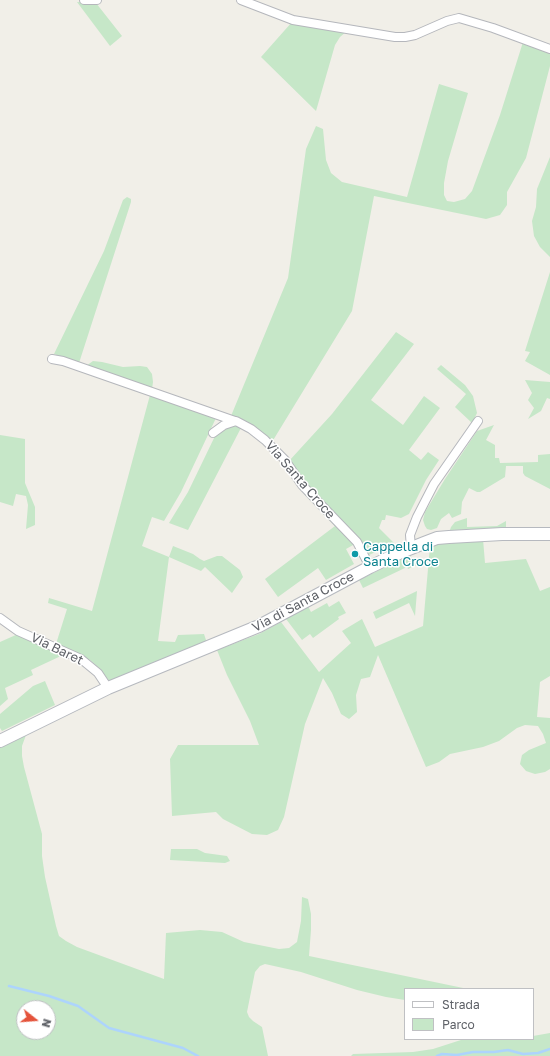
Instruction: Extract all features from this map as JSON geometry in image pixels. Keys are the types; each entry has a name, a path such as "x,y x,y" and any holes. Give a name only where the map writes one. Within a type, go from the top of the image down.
{"main road":[{"name":"Via di Santa Croce","path":"0,741 108,688 260,626 370,567 411,548 443,537 496,534 550,534"}],"street":[{"path":"84,0 97,0"},
{"path":"240,0 293,20 401,37 416,35 447,20 459,18 493,28 550,49"},
{"name":"Via Santa Croce","path":"52,359 63,361 236,421 256,432 281,454 300,484 357,542 370,567"},
{"path":"213,433 224,425 236,421"},
{"path":"411,548 410,535 417,517 434,484 478,421"},
{"name":"Via Baret","path":"0,618 18,631 81,659 98,673 108,688"}],"green space":[{"path":"77,2 96,3 122,36 110,46"},
{"path":"292,22 347,31 340,37 335,45 316,111 261,57"},
{"path":"523,42 550,52 550,66 526,158 507,192 507,205 500,215 486,219 374,196 352,311 272,442 231,416 288,278 306,149 316,126 323,129 326,160 331,173 342,182 407,197 439,84 468,93 448,161 444,183 444,195 447,201 454,202 465,199 472,191 500,115"},
{"path":"550,157 550,257 540,247 534,236 532,221 536,207 537,189"},
{"path":"127,197 131,199 131,202 79,363 54,354 104,251 123,200"},
{"path":"550,272 550,375 525,361 530,352 525,351"},
{"path":"396,332 414,344 371,400 403,425 424,396 440,408 409,450 421,460 428,452 439,460 426,480 409,514 401,518 386,515 385,520 382,520 379,528 394,543 367,556 304,484 289,461 332,414"},
{"path":"93,361 123,367 147,367 152,374 152,389 86,366"},
{"path":"441,365 465,385 473,396 477,413 472,423 455,407 466,394 437,369"},
{"path":"525,380 550,382 550,399 547,398 541,411 528,419 534,408 528,400 532,393"},
{"path":"150,395 216,418 181,492 164,521 152,517 142,546 169,557 158,641 175,642 178,635 204,634 207,643 110,682 100,669 90,660 56,644 67,609 48,603 49,598 92,611"},
{"path":"234,425 242,426 188,530 169,523 188,492 216,434"},
{"path":"494,425 486,440 495,445 495,458 499,458 500,463 538,462 538,455 550,454 550,489 525,476 523,473 523,466 506,466 505,477 480,492 469,488 462,502 461,514 452,518 449,513 441,519 437,528 431,530 427,529 423,520 425,512 445,479 477,431"},
{"path":"0,435 25,439 25,483 35,507 35,525 26,529 28,505 26,496 16,494 13,506 0,502"},
{"path":"306,492 355,544 346,549 354,564 326,580 318,568 278,597 265,579 335,526 304,494"},
{"path":"467,518 467,527 497,526 506,521 506,529 450,530 455,522"},
{"path":"483,539 485,563 526,559 540,591 550,587 550,676 540,682 537,717 550,718 550,769 545,772 535,774 526,771 520,764 522,755 529,750 546,743 538,726 525,725 517,728 499,741 483,747 450,754 439,762 426,767 378,655 370,677 361,679 356,695 357,712 349,719 341,714 332,693 323,678 305,724 284,817 278,830 267,835 252,834 223,819 216,812 172,816 170,759 178,745 259,745 250,721 227,675 217,650 259,634 281,622 319,672 351,643 342,631 362,619 375,647 423,626 430,546 438,542"},
{"path":"173,546 193,554 204,561 217,556 222,556 240,570 243,577 232,593 205,567 201,571 169,557"},
{"path":"410,555 414,562 419,559 419,564 408,569 407,567 363,588 359,580"},
{"path":"417,591 415,616 409,603 376,619 373,612"},
{"path":"339,601 346,613 338,617 339,619 313,638 310,634 302,640 286,619 308,606 311,612 327,603 329,607"},
{"path":"18,634 63,655 31,670 33,675 5,688 8,699 0,706 0,642"},
{"path":"45,681 55,705 2,731 0,728 0,714 33,686"},
{"path":"26,735 22,746 22,756 42,834 42,856 45,877 56,926 59,936 77,947 164,979 166,933 200,930 222,932 244,942 279,949 289,948 297,942 301,921 302,897 308,899 311,914 309,956 463,988 404,988 404,1000 357,990 301,972 265,964 260,966 255,972 247,1012 253,1021 262,1027 268,1056 0,1056 0,748"},
{"path":"171,849 197,849 205,853 227,856 230,861 225,863 170,860"},
{"path":"550,1033 550,1056 351,1056 353,1054 413,1052 433,1049 461,1040 534,1040 534,1036"}],"waterway":[{"path":"9,986 49,996 78,1006 109,1028 183,1048 198,1056"},
{"path":"437,1056 442,1054 457,1055 473,1052 508,1050 523,1054 538,1053 550,1049"}],"place":[{"name":"Cappella di Santa Croce","path":"355,554"}]}
